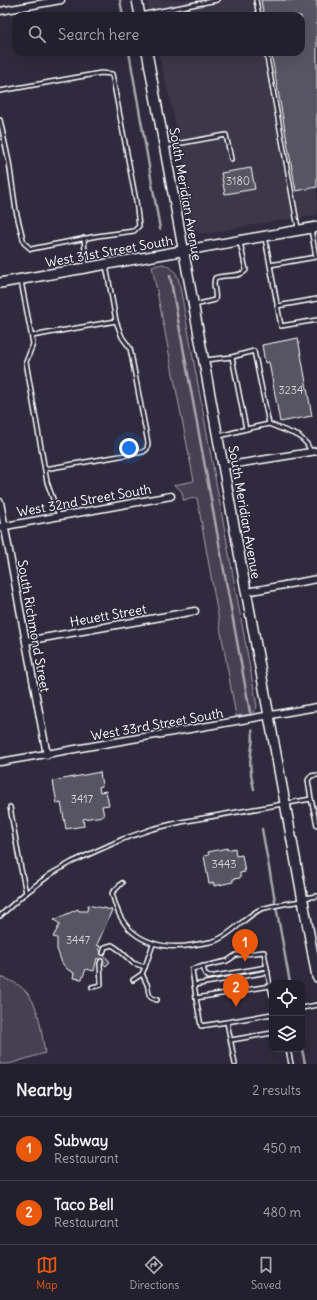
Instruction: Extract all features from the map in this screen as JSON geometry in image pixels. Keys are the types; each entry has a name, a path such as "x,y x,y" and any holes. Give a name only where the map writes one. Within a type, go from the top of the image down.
{"main road":[{"path":"137,0 139,12"},
{"name":"South Meridian Avenue","path":"148,56 317,978"},
{"name":"West 31st Street South","path":"0,283 314,227"}],"street":[{"path":"0,11 61,0"},
{"path":"223,466 314,451"},
{"name":"West 32nd Street South","path":"2,526 171,496"},
{"name":"South Richmond Street","path":"0,502 2,526 26,641 47,755"},
{"path":"246,592 317,579"},
{"name":"Heuett Street","path":"26,641 195,611"},
{"name":"West 33rd Street South","path":"0,762 47,755 317,706"}],"lane":[{"path":"155,12 217,0"},
{"path":"256,0 258,12"},
{"path":"267,56 298,230"},
{"path":"0,91 101,73 112,74 136,201 139,226 134,231 84,238 31,249 24,243 16,211 9,162 0,120"},
{"path":"164,146 226,135 230,159"},
{"path":"314,227 317,262"},
{"path":"264,236 281,326 317,320"},
{"path":"84,238 86,268"},
{"path":"193,306 215,300 215,278 244,273 246,270 240,241"},
{"path":"270,265 316,257"},
{"path":"45,469 142,452 147,449 148,443 130,348 122,337 116,321 106,264"},
{"path":"21,280 33,344 26,362 47,482 59,516"},
{"path":"277,306 317,299"},
{"path":"32,336 116,321"},
{"path":"203,360 232,357 254,351 269,424"},
{"path":"232,357 246,429"},
{"path":"218,437 269,424 299,436 314,451"},
{"path":"317,775 311,776 308,780 317,825"},
{"path":"0,916 26,893 51,874 72,862 123,839 181,822 311,799"},
{"path":"10,807 26,893"},
{"path":"122,883 112,892 120,916 133,932 153,944 172,947 186,946 216,940 227,934 260,910 317,896"},
{"path":"133,980 142,974 153,944"},
{"path":"103,953 105,947 112,945 133,963 145,967"},
{"path":"269,980 264,952 236,955 227,961 192,969 201,1026 269,1015"},
{"path":"92,987 101,986 101,961"},
{"path":"203,966 205,974 209,977 267,967"},
{"path":"194,985 268,972"},
{"path":"142,974 147,985 148,994 151,999 157,1000"},
{"path":"196,998 269,986"},
{"path":"305,1007 317,1005"},
{"path":"227,1022 235,1064"},
{"path":"231,1040 269,1034"},
{"path":"289,1052 291,1064"}],"shaded area":[{"path":"147,0 317,0 317,215 210,233 199,233 194,229 187,211 189,190 174,117 159,56 305,56 305,12 148,12"},
{"path":"163,264 174,270 179,281 257,706 254,712 246,715 236,716 197,498 183,500 181,491 174,485 194,481 152,266"},
{"path":"0,977 23,988 30,996 35,1006 41,1028 45,1053 9,1064 0,1064"}],"building":[{"path":"261,0 317,0 317,187 296,191 272,56 305,56 305,12 263,12"},
{"path":"251,168 255,189 225,194 221,173"},
{"path":"298,338 312,416 280,422 269,362 265,363 262,345"},
{"path":"100,772 102,786 99,787 100,792 106,791 109,805 102,806 104,816 83,819 84,826 66,829 61,803 57,804 53,781"},
{"path":"227,848 227,850 235,848 236,856 242,855 245,872 240,873 240,878 233,879 233,882 214,886 214,883 209,884 204,856 209,855 208,852"},
{"path":"88,905 112,910 97,945 100,946 99,949 110,962 106,966 97,958 94,971 86,969 82,979 73,978 74,973 67,969 62,963 57,949 57,938 53,937 60,924 54,920 78,909 79,911 87,911"}],"waterway":[{"path":"120,0 122,12"},
{"path":"130,56 160,229"},
{"path":"170,276 250,712"},
{"path":"252,730 253,739 250,766 254,789"},
{"path":"262,829 289,980"},
{"path":"303,1052 305,1064"}],"place":[{"name":"Subway","path":"245,962"},
{"name":"Taco Bell","path":"236,1007"}]}
